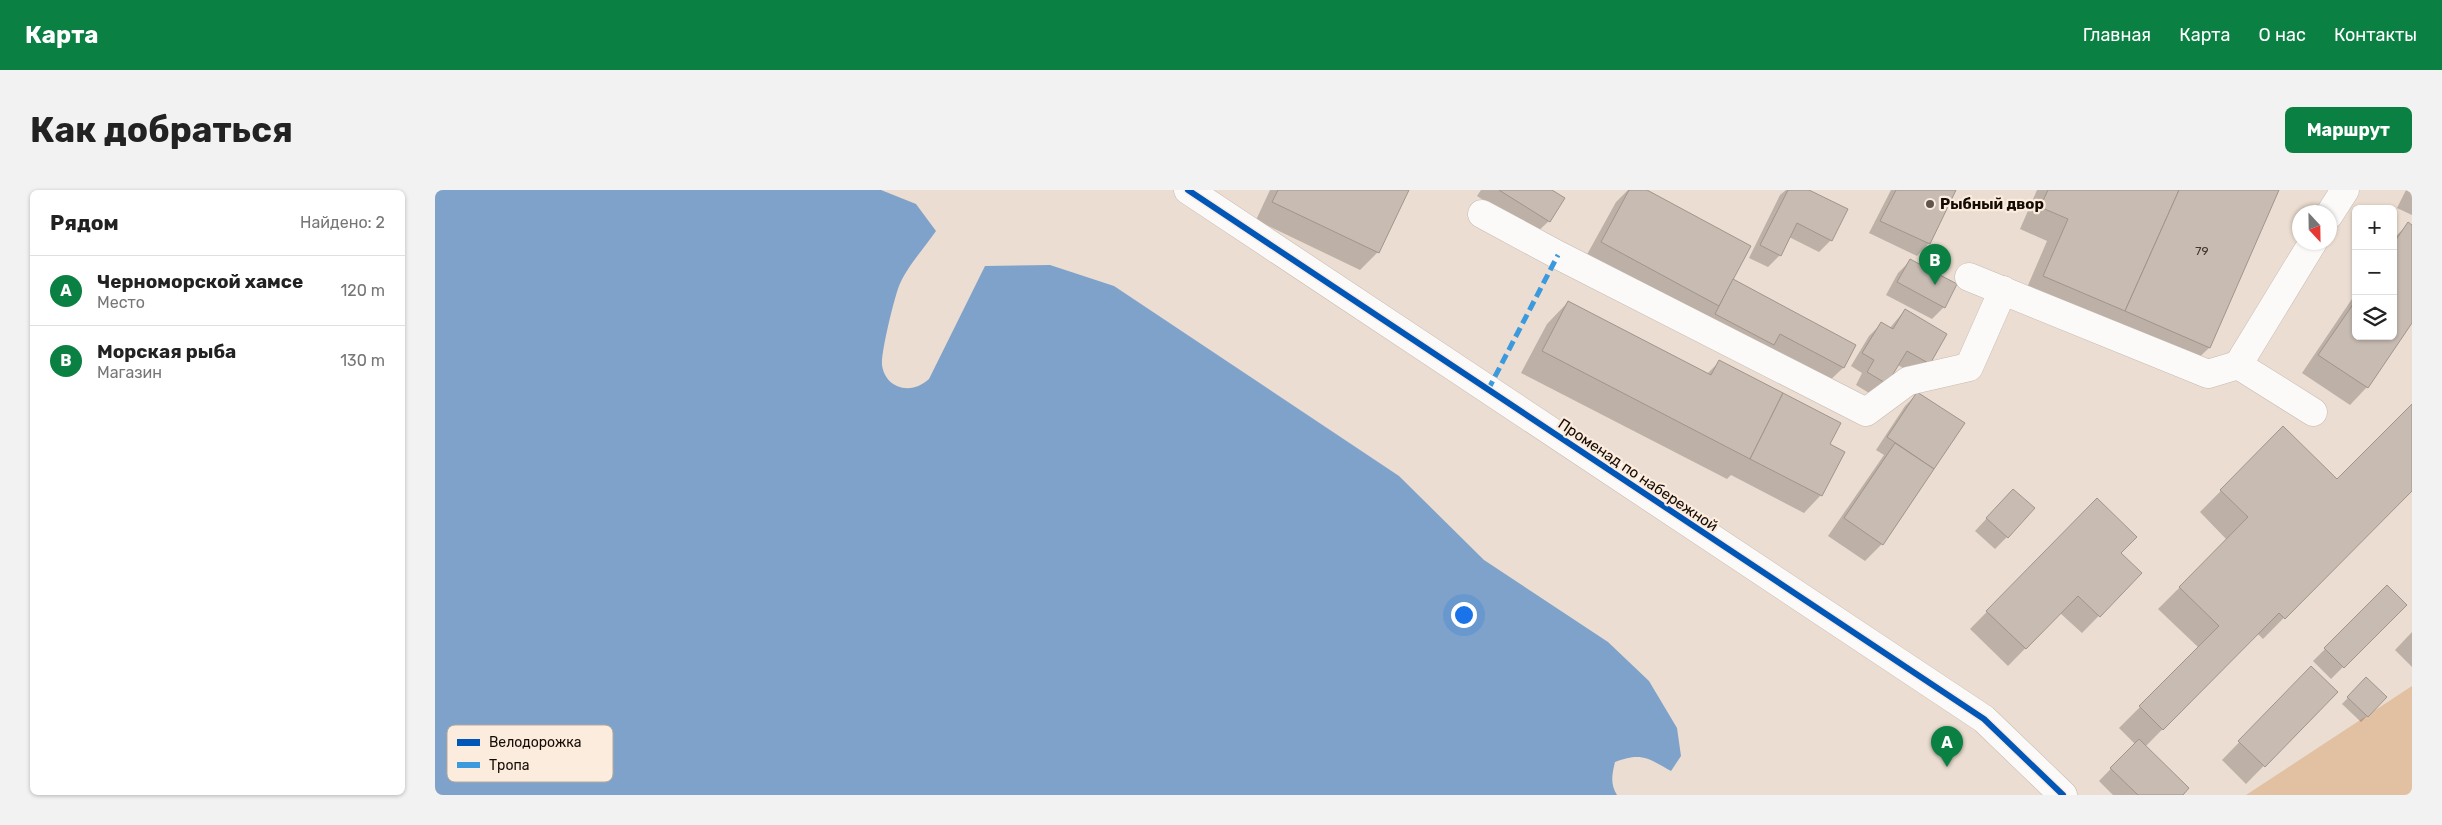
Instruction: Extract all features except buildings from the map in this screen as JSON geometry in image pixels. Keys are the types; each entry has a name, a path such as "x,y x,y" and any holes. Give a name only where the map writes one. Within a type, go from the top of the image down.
{"street":[{"name":"Променад по набережной","path":"1188,190 1984,719 2063,795"},
{"path":"2335,205 2345,190"},
{"path":"1482,214 1558,255 1866,412 1908,381 1969,367 2003,290"},
{"path":"1969,278 2003,290 2208,374 2238,365 2308,250"},
{"path":"2238,365 2313,412"}],"shaded area":[{"path":"2412,686 2412,795 2246,795"}],"water":[{"path":"435,190 881,190 916,204 936,231 911,265 899,286 888,326 882,358 884,372 891,383 906,388 918,386 929,379 985,266 1050,265 1114,286 1399,476 1484,560 1608,642 1649,681 1677,728 1681,756 1671,771 1650,760 1638,757 1615,762 1612,779 1617,795 435,795"}],"marked path":[{"path":"1488,390 1558,255"}],"cycle path":[{"path":"1188,190 1984,719 2063,795"}],"place":[{"name":"Рыбный двор","path":"1930,204"},
{"name":"Морская рыба","path":"1935,285"},
{"name":"Черноморской хамсе","path":"1947,767"}]}
